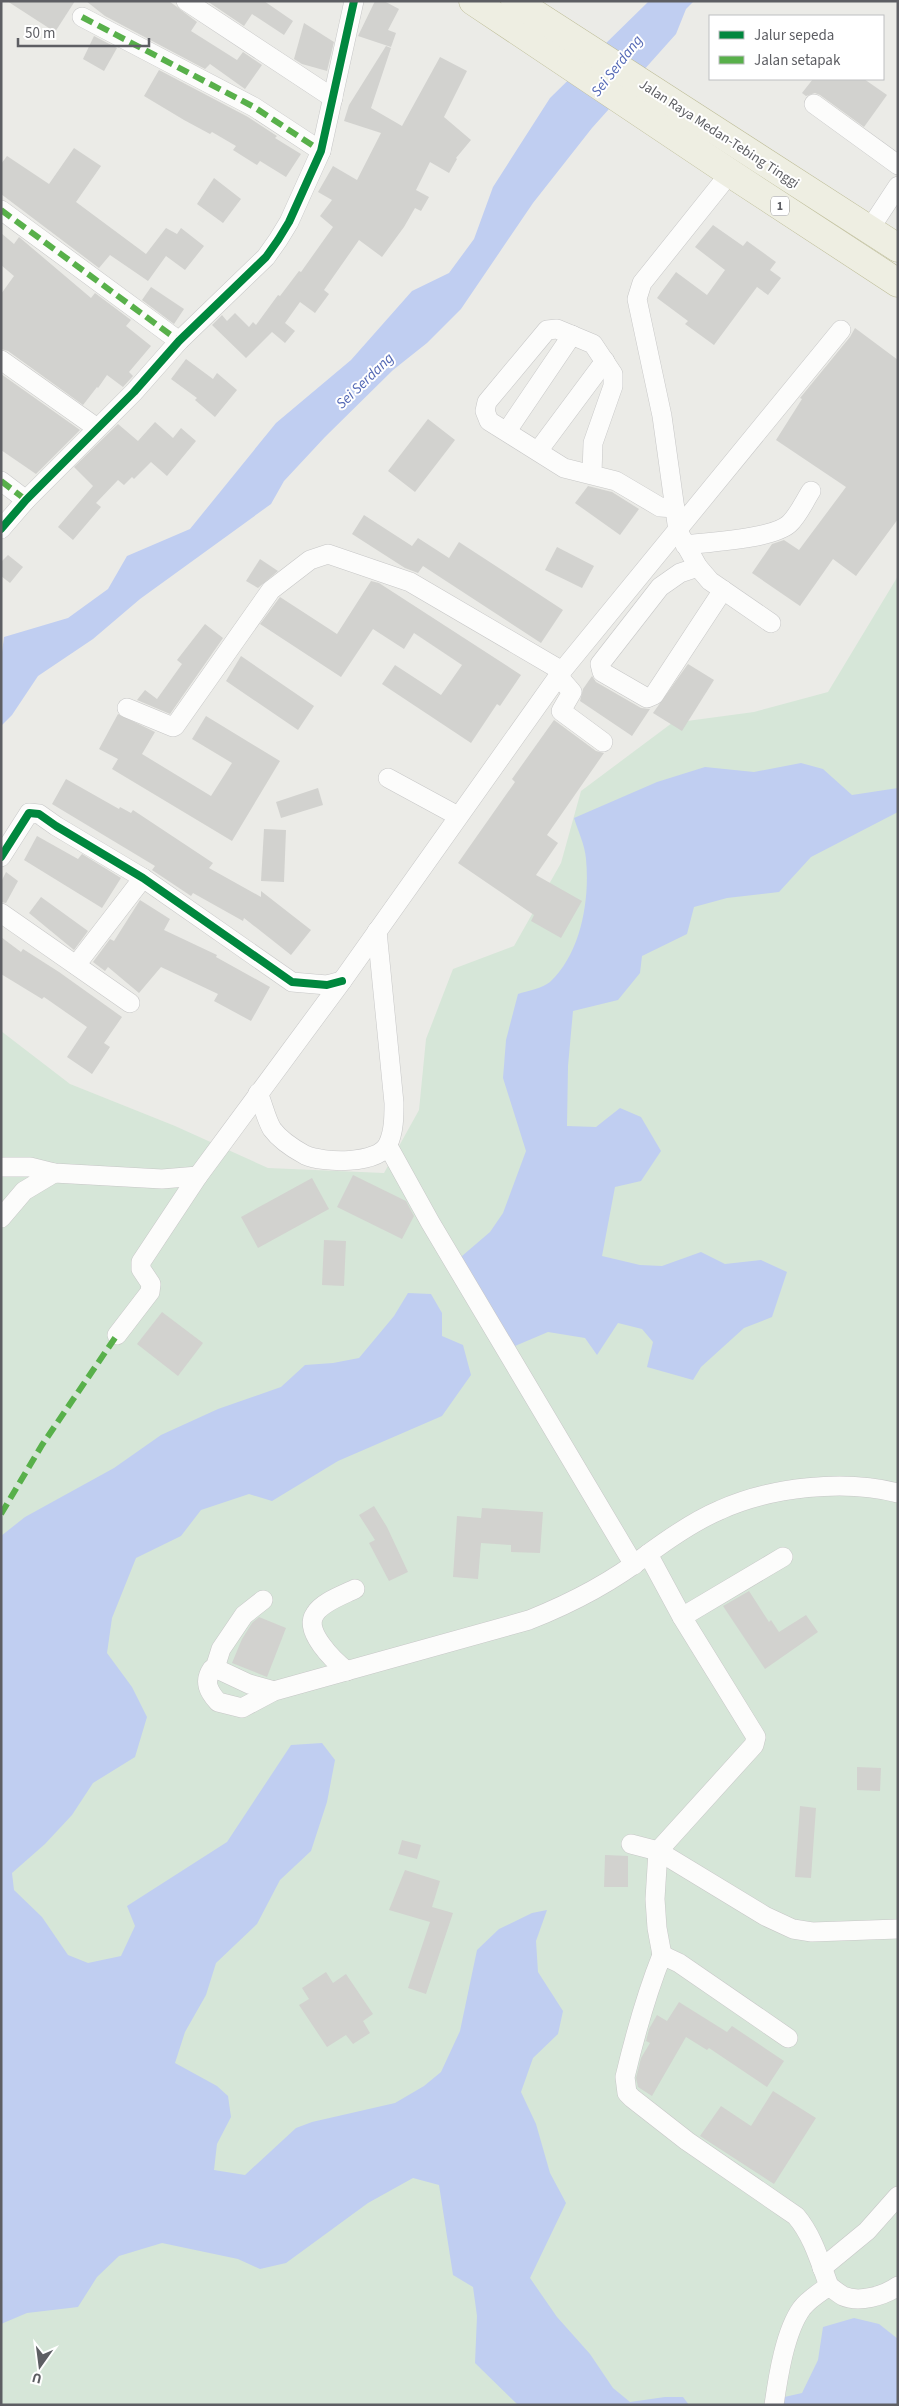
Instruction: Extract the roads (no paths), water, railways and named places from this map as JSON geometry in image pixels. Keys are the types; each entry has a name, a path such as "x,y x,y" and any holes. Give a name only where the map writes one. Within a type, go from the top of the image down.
{"highway":[{"name":"Jalan Raya Medan-Tebing Tinggi","path":"473,1 553,40 669,117 898,248"},
{"name":"Jalan Raya Medan-Tebing Tinggi","path":"515,1 553,40"},
{"name":"Jalan Raya Medan-Tebing Tinggi","path":"669,117 730,173 898,283"}],"street":[{"path":"186,1 333,98"},
{"path":"1,529 26,500 134,392 179,341 266,257 289,222 321,151 354,1"},
{"path":"82,17 254,107 321,151"},
{"path":"814,104 898,165"},
{"path":"730,173 642,283 637,299 662,416 675,508 682,538 698,567 710,580 771,623"},
{"path":"869,230 898,186"},
{"path":"1,210 179,341"},
{"path":"592,474 592,444 613,386 613,374 592,344 557,328 547,330 487,402 485,411 489,420 564,468 616,481 660,507 675,508"},
{"path":"117,1335 150,1292 152,1284 141,1269 142,1262 198,1176 342,981 560,674 682,538 840,330"},
{"path":"507,431 572,335"},
{"path":"1,360 97,428"},
{"path":"538,451 605,361"},
{"path":"1,481 26,500"},
{"path":"682,538 741,538 777,531 789,524 811,491"},
{"path":"127,708 172,727 176,726 271,590 310,560 328,554 410,582 560,674 572,692 561,711 603,742"},
{"path":"698,567 680,573 660,586 600,664 602,672 646,698 654,695 723,590"},
{"path":"388,778 458,816"},
{"path":"1,857 29,813 39,814 144,878 292,982 327,985 342,981"},
{"path":"76,965 144,878"},
{"path":"1,913 130,1003"},
{"path":"258,1093 272,1129 289,1145 307,1156 338,1161 362,1160 377,1154 388,1146 394,1123 394,1103 377,931"},
{"path":"388,1146 430,1222 641,1559 682,1618 756,1737 754,1745 658,1851 655,1899 657,1928 662,1955 646,1996 624,2078 627,2093 687,2140 796,2216 805,2227 829,2286 843,2296 859,2299 892,2291 898,2286"},
{"path":"1,1167 7,1165 30,1167 54,1173 162,1179 198,1176"},
{"path":"1,1218 24,1191 54,1173"},
{"path":"263,1600 244,1614 221,1649 215,1668 207,1678 209,1689 218,1702 227,1706 242,1708 274,1691 529,1620 584,1596 681,1530 722,1509 783,1490 842,1486 897,1491"},
{"path":"682,1618 783,1556"},
{"path":"347,1671 326,1653 314,1630 312,1621 315,1613 322,1607 355,1589"},
{"path":"215,1668 249,1684 274,1691"},
{"path":"631,1844 658,1851 765,1916 793,1929 812,1932 898,1930"},
{"path":"662,1955 680,1963 788,2038"},
{"path":"822,2268 867,2231 898,2196"},
{"path":"774,2405 792,2325 802,2308 829,2286"}],"water":[{"name":"Sei Serdang","path":"649,1 694,1 686,9 676,34 592,128 533,203 461,309 427,343 393,370 325,437 284,481 271,504 140,599 93,639 38,676 12,715 1,726 1,660 4,637 68,618 108,589 127,556 190,529 276,423 351,360 412,291 449,273 474,239 493,187 550,98"},
{"path":"801,763 823,769 852,795 898,788 898,812 811,857 779,892 727,898 694,907 687,934 642,956 640,973 618,1000 573,1011 568,1066 567,1126 596,1127 620,1108 641,1117 661,1151 641,1181 615,1187 602,1256 640,1265 662,1266 701,1252 725,1264 761,1260 787,1272 772,1317 744,1328 701,1367 693,1380 647,1367 653,1342 642,1329 618,1323 597,1355 585,1338 548,1332 515,1346 455,1262 490,1232 503,1213 526,1151 503,1078 506,1040 518,994 547,984 561,970 576,941 581,925 585,908 586,859 583,843 574,818 657,782 705,767 754,772"},
{"path":"408,1293 431,1294 442,1313 442,1336 463,1345 471,1375 442,1416 338,1461 272,1501 249,1494 201,1510 181,1536 136,1558 112,1618 107,1653 132,1687 147,1717 135,1757 93,1783 72,1815 45,1844 12,1873 14,1890 42,1917 68,1955 88,1963 121,1956 135,1926 127,1906 227,1842 291,1745 322,1743 335,1760 327,1802 311,1851 280,1880 257,1924 216,1963 206,1995 185,2032 175,2063 217,2086 228,2096 231,2117 217,2144 214,2170 245,2175 296,2128 312,2122 395,2103 424,2086 441,2072 460,2031 477,1950 499,1929 532,1913 547,1910 536,1941 538,1972 563,2011 558,2034 533,2058 521,2092 536,2124 550,2173 566,2203 530,2278 557,2317 590,2354 613,2388 630,2402 665,2397 683,2397 689,2405 518,2405 475,2363 477,2316 473,2287 453,2275 439,2185 413,2178 368,2203 286,2263 260,2269 238,2259 162,2243 119,2256 97,2277 78,2307 27,2313 1,2324 1,1536 25,1517 114,1468 161,1435 218,1409 281,1387 305,1365 333,1363 359,1358 394,1316"},
{"path":"854,2318 879,2324 898,2339 898,2405 780,2405 780,2398 802,2393 818,2360 823,2327"}]}
